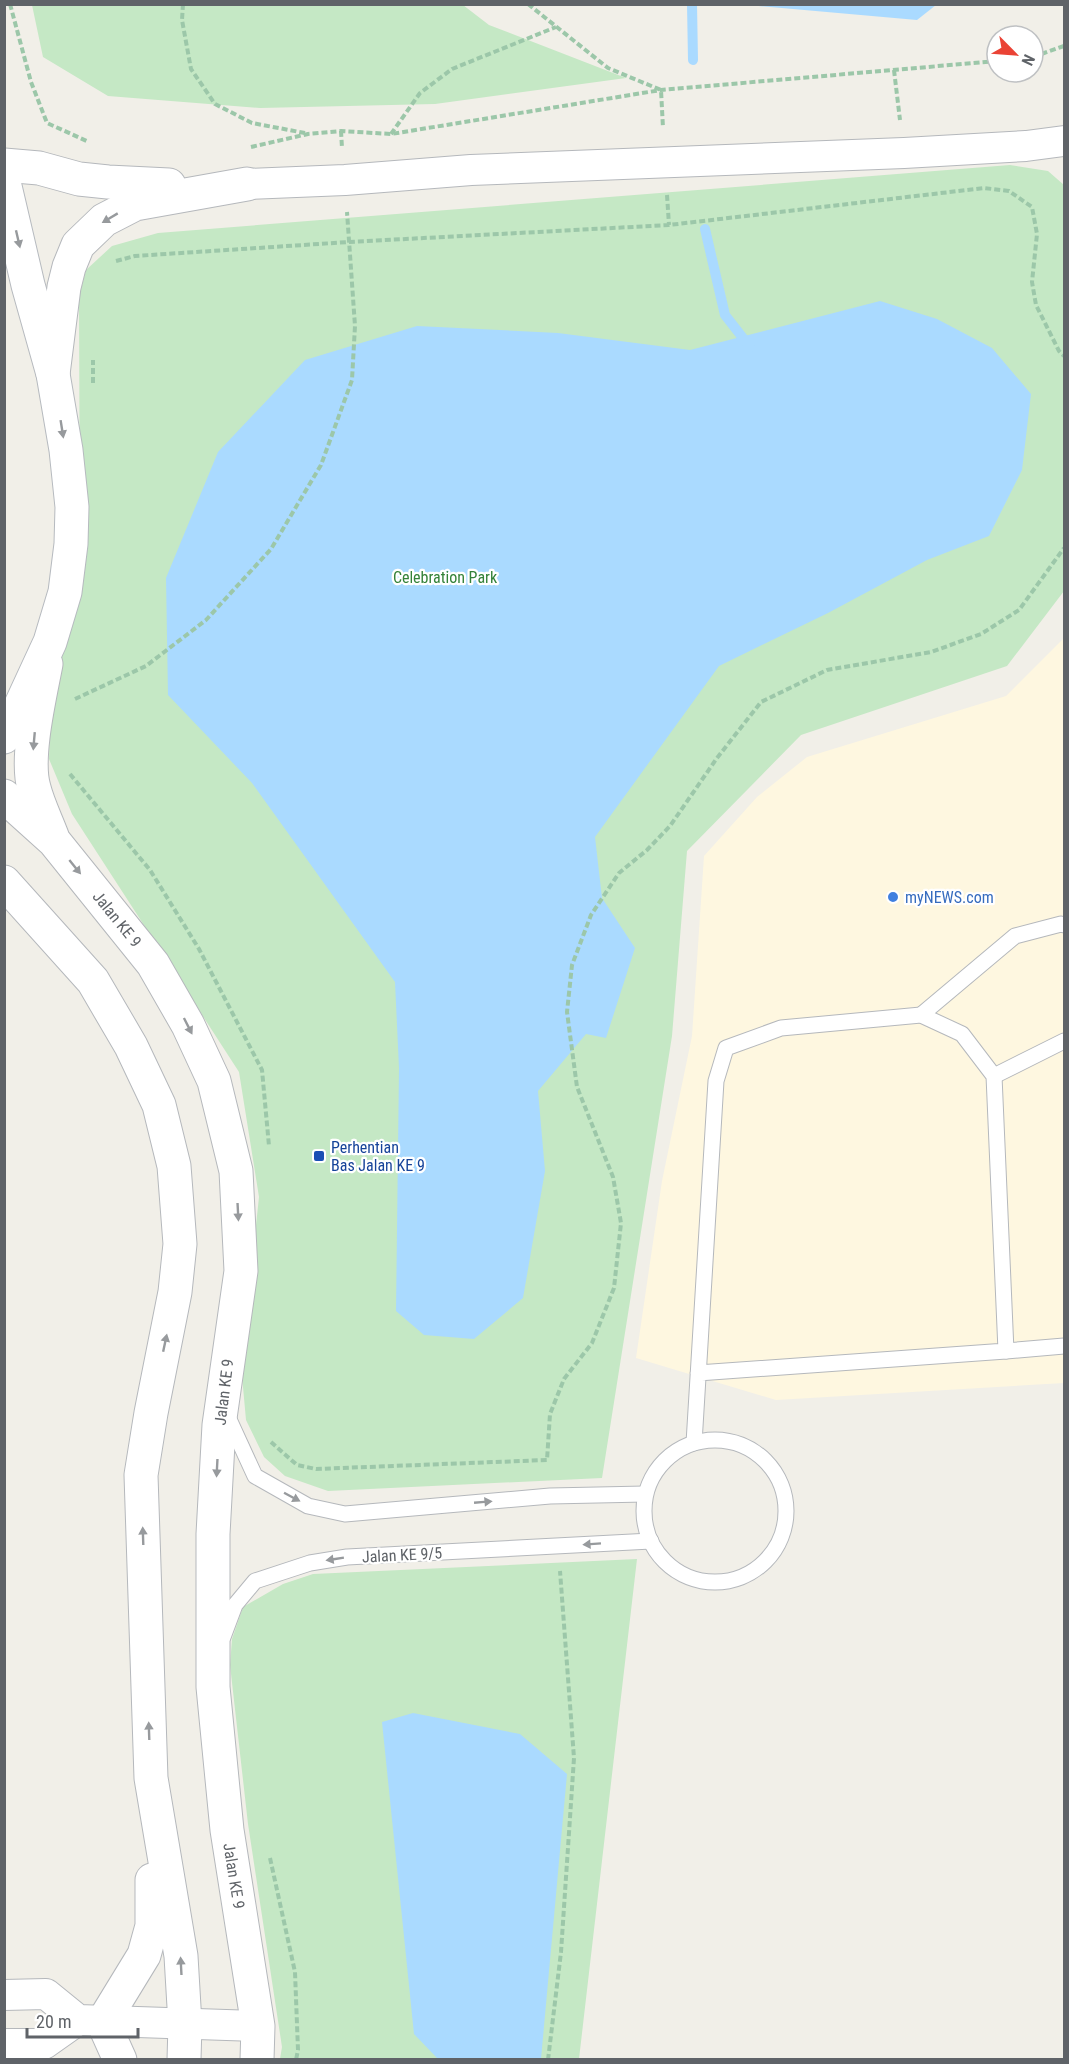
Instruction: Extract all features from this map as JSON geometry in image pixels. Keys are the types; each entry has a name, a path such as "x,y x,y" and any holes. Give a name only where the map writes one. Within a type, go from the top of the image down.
{"street":[{"path":"4,165 39,168 80,179 108,183 247,184 345,180 471,170 904,153 1026,146 1065,141"},
{"path":"4,182 28,285 53,374 66,450 72,507 71,544 65,592 50,642 36,717 32,762 33,787 54,842"},
{"path":"53,374 64,287 78,245 104,220 135,204 247,184"},
{"path":"4,737 14,722 50,642"},
{"name":"Jalan KE 9","path":"4,796 54,842 153,964 188,1025 214,1081 236,1171 241,1271 222,1404 213,1534 212,1669 227,1830 258,2026 257,2060"},
{"path":"4,882 93,981 130,1046 159,1105 174,1166 180,1244 175,1292 150,1413 141,1475 151,1778 152,1926 144,1955 90,2021 44,2044 4,2044"},
{"path":"4,907 55,938"},
{"path":"151,1778 181,1956 185,2024 184,2060"},
{"path":"4,1995 46,1994 90,2021 120,2060"},
{"path":"90,2021 258,2026"}],"lane":[{"path":"921,1015 1015,936 1060,924 1065,925"},
{"path":"694,1443 716,1081 726,1048 781,1028 921,1015 962,1034 994,1076 1006,1351"},
{"path":"994,1076 1065,1041"},
{"path":"698,1373 1065,1346"},
{"path":"222,1404 255,1476 308,1506 345,1514 550,1496 645,1494"},
{"path":"718,1440 742,1445 762,1457 777,1475 785,1497 786,1520 780,1542 767,1560 749,1574 727,1582 704,1582 682,1575 664,1561 651,1540 645,1518 645,1494 656,1472 673,1455 694,1443 718,1440"},
{"name":"Jalan KE 9/5","path":"212,1669 235,1605 255,1581 310,1563 347,1557 651,1540"}],"path":[{"path":"10,4 31,82 47,123 98,146"},
{"path":"183,4 182,21 191,69 215,104 252,123 308,134"},
{"path":"528,4 608,68 661,90"},
{"path":"391,134 420,93 452,69 556,27"},
{"path":"1045,53 1065,46"},
{"path":"240,150 308,134 341,131 391,134 661,90 985,62"},
{"path":"894,70 904,153"},
{"path":"36,717 146,666 206,620 271,549 321,465 352,380 355,326 341,131"},
{"path":"108,268 116,261 135,256 669,225 984,188 1009,191 1032,207 1037,234 1032,282 1036,305 1059,351 1065,356"},
{"path":"93,354 93,389"},
{"path":"267,1436 271,1443 297,1465 316,1469 547,1460 550,1414 564,1379 592,1343 614,1288 621,1222 613,1177 593,1131 578,1087 567,1012 572,965 591,915 619,873 647,850 670,826 761,702 827,670 931,651 981,634 1019,610 1065,549"},
{"path":"67,767 71,777 150,870 199,950 262,1070 270,1150"},
{"path":"548,2060 561,1952 574,1758 557,1546"},
{"path":"548,1572 560,1571"},
{"path":"268,1847 295,1972 298,2050 296,2060"}],"shaded area":[{"path":"1064,638 1064,1383 776,1400 636,1358 662,1181 692,1036 704,856 757,797 807,757 1006,696"}],"green space":[{"path":"32,5 463,5 489,25 626,78 435,104 260,108 108,96 43,57"},
{"name":"Celebration Park","path":"1010,165 1048,171 1064,185 1064,591 1007,666 801,735 687,851 672,1036 602,1478 328,1491 285,1476 264,1457 246,1420 241,1365 259,1197 239,1072 72,814 49,759 51,686 80,568 79,297 86,270 112,246 158,233"},
{"path":"637,1559 579,2059 280,2059 282,2047 248,1824 230,1665 232,1639 243,1607 283,1584 313,1574"}],"water":[{"path":"747,5 936,5 917,20"},
{"path":"880,301 937,319 992,348 1031,394 1022,470 989,536 927,560 828,613 719,666 595,837 602,898 635,948 606,1038 586,1034 538,1091 545,1171 523,1298 474,1339 424,1335 396,1311 399,1068 395,982 252,783 168,695 166,578 218,452 305,360 417,326 558,333 690,350"},
{"path":"413,1713 520,1734 567,1774 541,2059 438,2059 414,2034 382,1722"}],"waterway":[{"path":"692,4 693,60"},
{"path":"705,229 725,315 750,347"}],"place":[{"name":"myNEWS.com","path":"893,897"},
{"name":"Perhentian Bas Jalan KE 9","path":"319,1156"}]}
